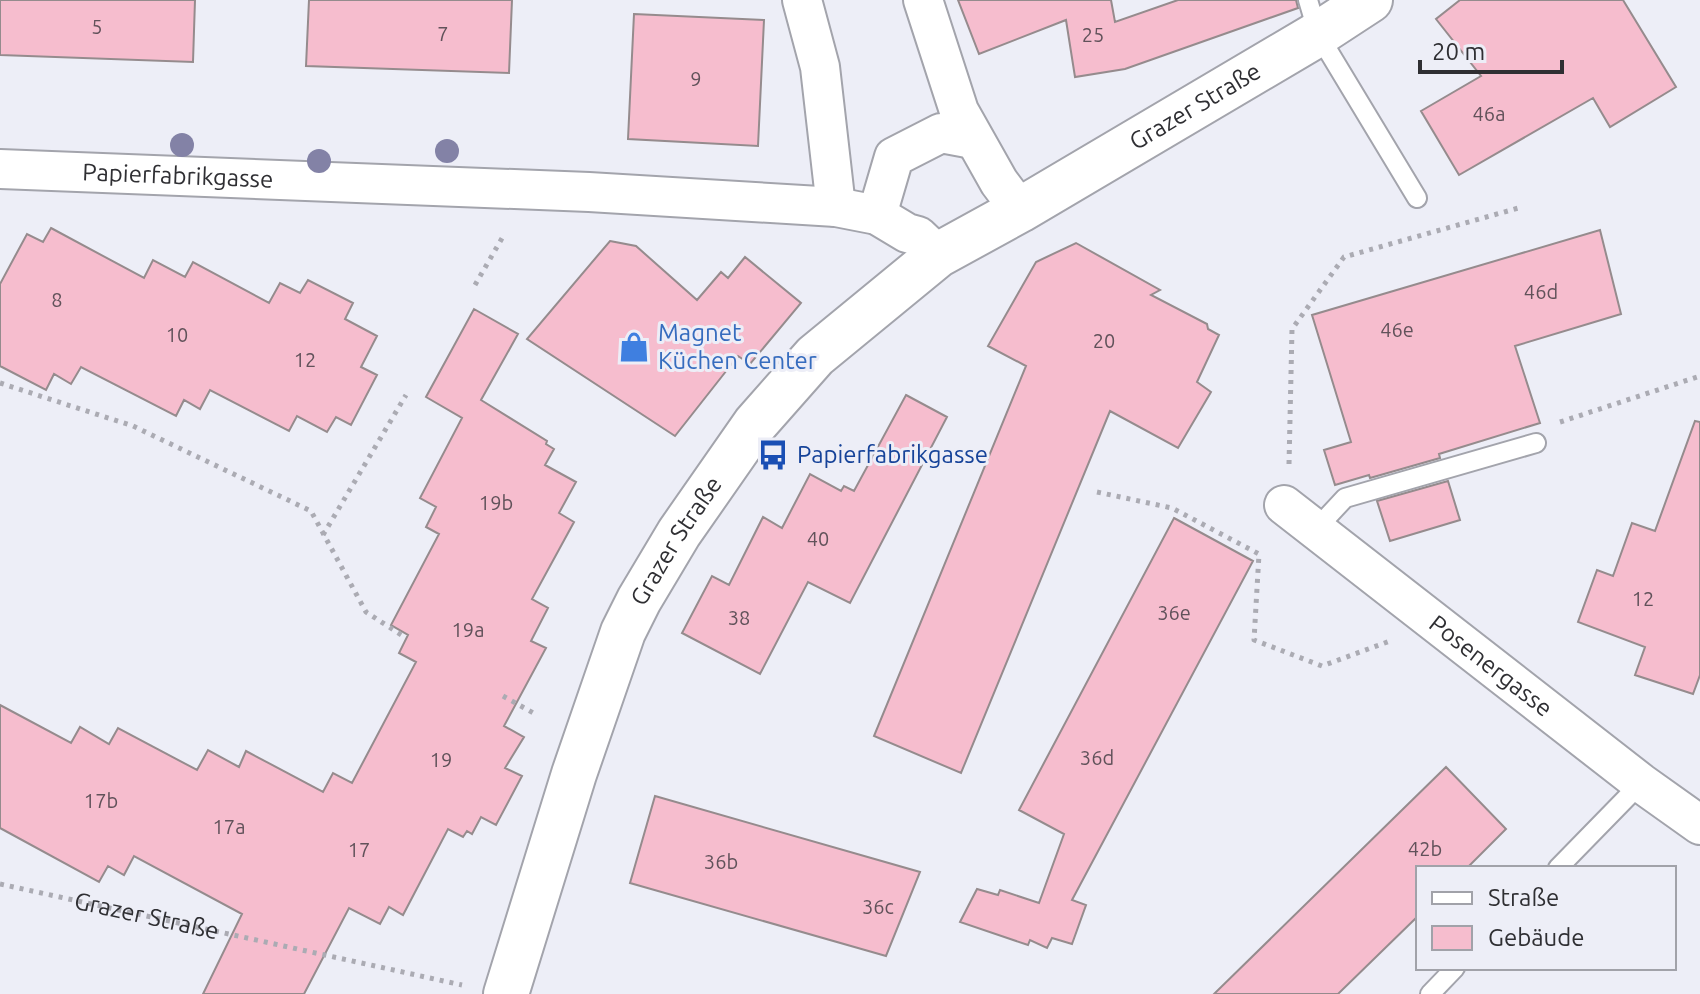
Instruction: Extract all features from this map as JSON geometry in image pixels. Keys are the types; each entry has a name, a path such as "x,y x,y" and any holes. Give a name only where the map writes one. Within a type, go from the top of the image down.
{"street":[{"path":"802,0 820,67 836,207"},
{"path":"923,0 959,111 999,182 1020,210"},
{"name":"Grazer Straße","path":"486,990 574,774 623,632 639,600 679,533 755,424 815,356 938,255 1020,210 1313,17 1370,0"},
{"path":"877,215 894,157 941,133 973,139"},
{"name":"Papierfabrikgasse","path":"0,169 589,192 836,207 877,215 918,236 938,255"},
{"name":"Posenergasse","path":"1284,505 1641,783 1700,825"}],"lane":[{"path":"1313,17 1350,104 1417,198"},
{"path":"1316,529 1345,498 1536,443"},
{"path":"1560,866 1641,783"},
{"path":"1430,994 1453,970"}],"path":[{"path":"1284,505 1289,461 1292,329 1344,257 1522,207"},
{"path":"475,285 491,258"},
{"path":"1536,443 1562,420 1700,376"},
{"path":"0,383 133,426 311,511 366,612 406,638"},
{"path":"323,535 406,395"},
{"path":"1097,492 1172,508 1259,554 1254,640 1322,666 1405,635 1421,611"},
{"path":"503,696 537,715"},
{"name":"Grazer Straße","path":"0,884 486,990"}],"building":[{"path":"0,0 195,0 193,62 0,55"},
{"path":"309,0 512,0 509,73 306,66"},
{"path":"958,0 1111,0 1115,22 1178,0 1296,0 1298,8 1125,69 1075,77 1066,20 979,54"},
{"path":"1460,0 1623,0 1676,87 1610,127 1593,98 1459,175 1421,111 1481,76 1436,19"},
{"path":"634,14 764,20 758,146 628,139"},
{"path":"51,228 144,278 153,260 185,277 193,262 269,303 280,283 300,293 308,280 353,303 345,319 377,336 361,367 377,375 351,425 336,417 327,432 297,416 289,431 210,390 200,409 184,400 176,416 81,367 71,384 54,374 46,390 0,366 0,284 27,234 43,242"},
{"path":"1600,230 1621,314 1515,346 1540,423 1439,454 1440,458 1335,485 1324,450 1351,442 1312,315"},
{"name":"Magnet Küchen Center","path":"610,241 636,246 697,300 721,272 728,278 745,257 801,303 750,364 738,356 675,436 527,339"},
{"path":"1076,243 1160,290 1151,295 1207,324 1208,329 1219,335 1197,382 1211,392 1178,448 1110,411 961,773 874,736 1026,366 988,346 1036,262"},
{"path":"474,309 518,334 481,400 547,441 546,444 554,449 545,465 576,482 559,513 574,522 532,599 548,608 531,641 546,648 504,726 524,737 505,768 522,776 496,825 481,817 472,834 467,831 463,837 448,829 403,915 389,907 380,924 349,908 304,994 203,994 242,914 134,856 124,875 108,866 99,882 0,828 0,705 71,743 80,727 109,744 118,728 197,770 208,750 239,767 246,751 323,792 333,773 352,783 416,662 399,653 408,635 391,625 439,534 426,527 436,507 420,498 462,418 426,397"},
{"path":"906,395 947,417 850,603 808,582 760,674 682,633 712,576 729,585 763,517 782,528 810,474 841,491 844,486 854,491"},
{"path":"1695,421 1700,422 1700,675 1693,694 1635,675 1645,647 1578,622 1597,570 1613,576 1632,523 1655,531"},
{"path":"1448,481 1460,520 1390,541 1377,501"},
{"path":"1174,518 1253,561 1072,900 1086,905 1072,944 1052,938 1047,948 1030,940 1028,945 960,922 977,889 998,895 1000,890 1039,903 1064,834 1019,810"},
{"path":"1446,767 1506,829 1469,866 1416,866 1416,918 1338,994 1214,994"},
{"path":"655,796 920,872 886,956 630,883"}],"place":[{"name":"Magnet Küchen Center","path":"634,347"},
{"name":"Papierfabrikgasse","path":"773,455"}]}
